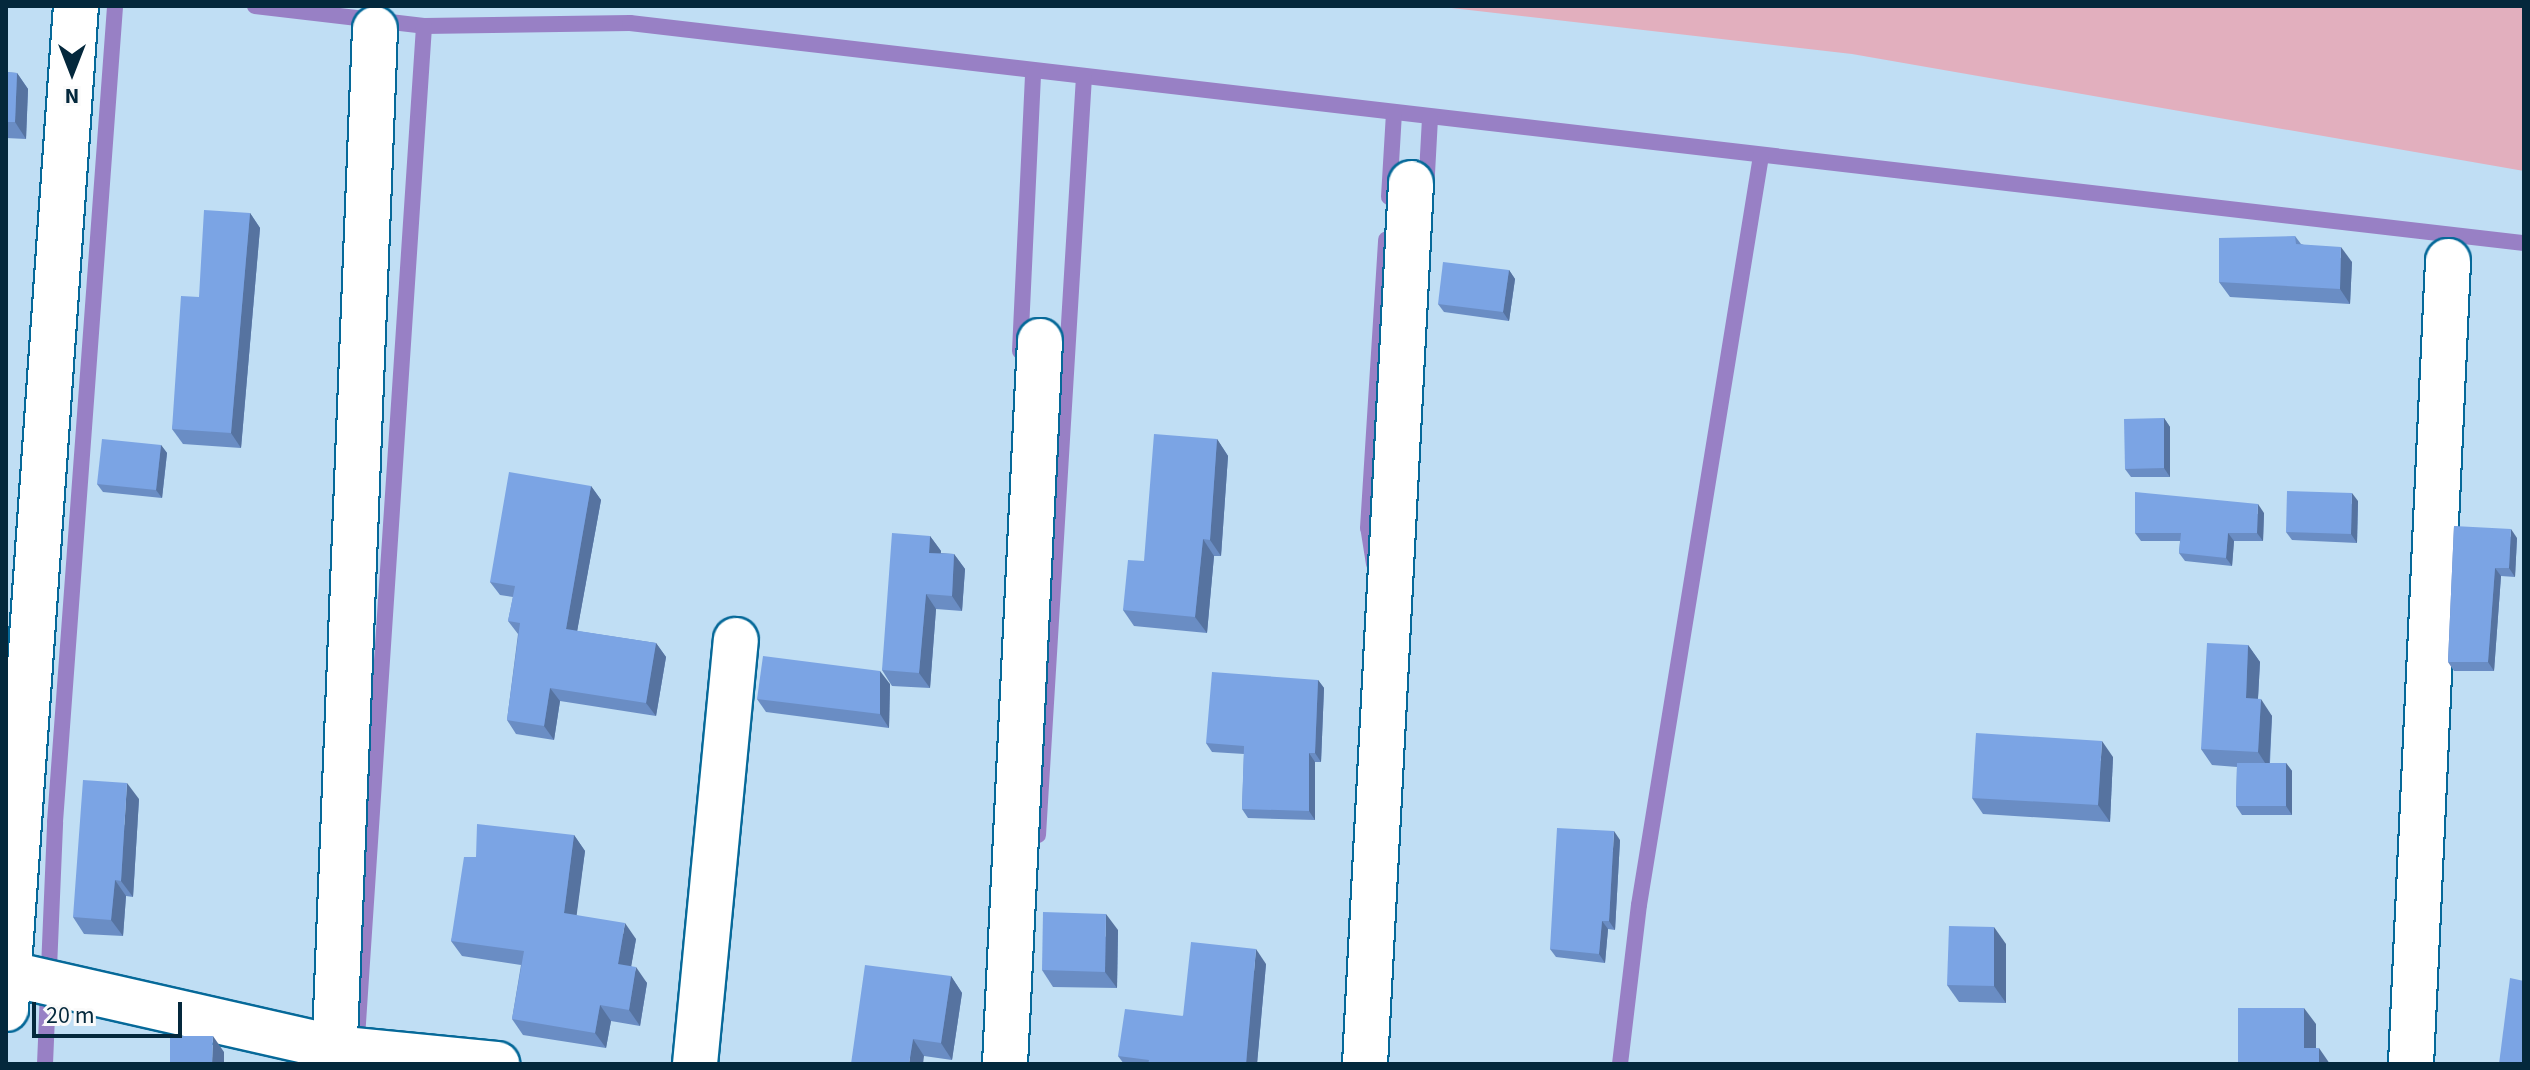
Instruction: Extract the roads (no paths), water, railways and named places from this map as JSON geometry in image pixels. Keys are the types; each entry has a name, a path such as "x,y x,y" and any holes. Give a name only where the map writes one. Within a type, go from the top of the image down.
{"street":[{"path":"76,6 7,985 334,1056 497,1064"},
{"path":"334,1056 375,29"},
{"path":"1365,1064 1411,183"},
{"path":"2411,1064 2448,261"},
{"path":"1005,1064 1040,341"},
{"path":"695,1064 736,640"}],"waterway":[{"path":"45,1064 55,822 115,6"},
{"path":"255,6 424,26 630,23 2524,243"},
{"path":"357,1038 424,26"},
{"path":"1020,351 1033,71"},
{"path":"1038,835 1084,77"},
{"path":"1389,197 1394,113"},
{"path":"1426,192 1430,117"},
{"path":"1620,1064 1639,905 1761,156"},
{"path":"1374,564 1368,528 1386,240"}]}
